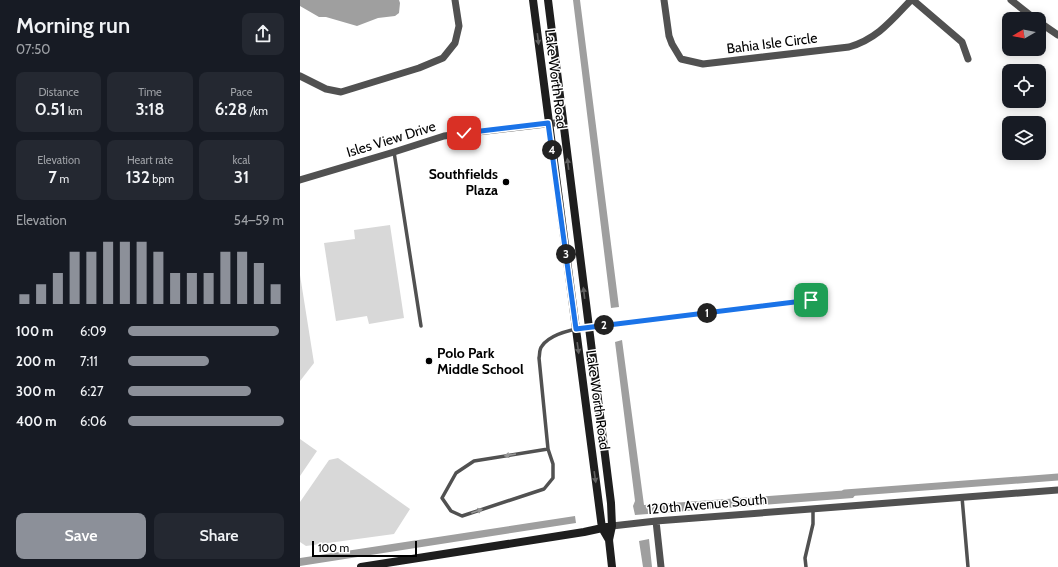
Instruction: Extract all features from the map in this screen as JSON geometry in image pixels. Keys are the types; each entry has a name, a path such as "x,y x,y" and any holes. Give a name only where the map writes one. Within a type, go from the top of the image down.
{"street":[{"path":"300,76 326,89 341,92 419,68 443,58 455,43 459,26 455,0"},
{"name":"Lake Worth Road","path":"533,0 602,528 608,540 612,567"},
{"name":"Lake Worth Road","path":"548,0 610,503 612,526 608,540"},
{"name":"Bahia Isle Circle","path":"664,0 669,36 681,59 703,64 849,47 858,44 878,33 912,0 962,42 968,59"},
{"path":"1011,0 1026,12"},
{"path":"1046,27 1058,35"},
{"name":"Isles View Drive","path":"300,180 444,136 563,122"},
{"name":"120th Avenue South","path":"361,567 584,532 612,526 656,521 1058,490"},
{"path":"656,521 661,567"}],"lane":[{"path":"394,152 421,326"},
{"path":"548,449 474,460 456,473 442,498 451,511 462,516 544,489 553,478 553,464 548,449 539,358 540,347 550,338 576,329 588,327 811,300"},
{"path":"962,497 968,567"},
{"path":"806,567 805,558 813,524 813,509"}],"shaded area":[{"path":"300,0 399,0 400,3 399,13 395,16 378,18 357,26 326,17 319,17 300,6"},
{"path":"573,0 580,0 619,307 611,308"},
{"path":"390,225 404,318 369,324 367,316 336,321 324,243 355,239 354,230"},
{"path":"300,275 314,363 300,381"},
{"path":"622,340 644,505 850,490 856,494 853,498 635,515 633,506 635,501 615,342"},
{"path":"300,439 317,451 300,476"},
{"path":"338,458 410,509 394,534 306,546 300,542 300,502 329,460"},
{"path":"575,516 576,523 300,566 300,558"},
{"path":"649,539 652,567 643,567 639,541"}],"waterway":[{"path":"845,493 1058,477"}],"place":[{"name":"Southfields Plaza","path":"506,182"},
{"name":"Polo Park Middle School","path":"429,361"}],"route":[{"path":"464,133 548,123 576,329 811,300"}]}
